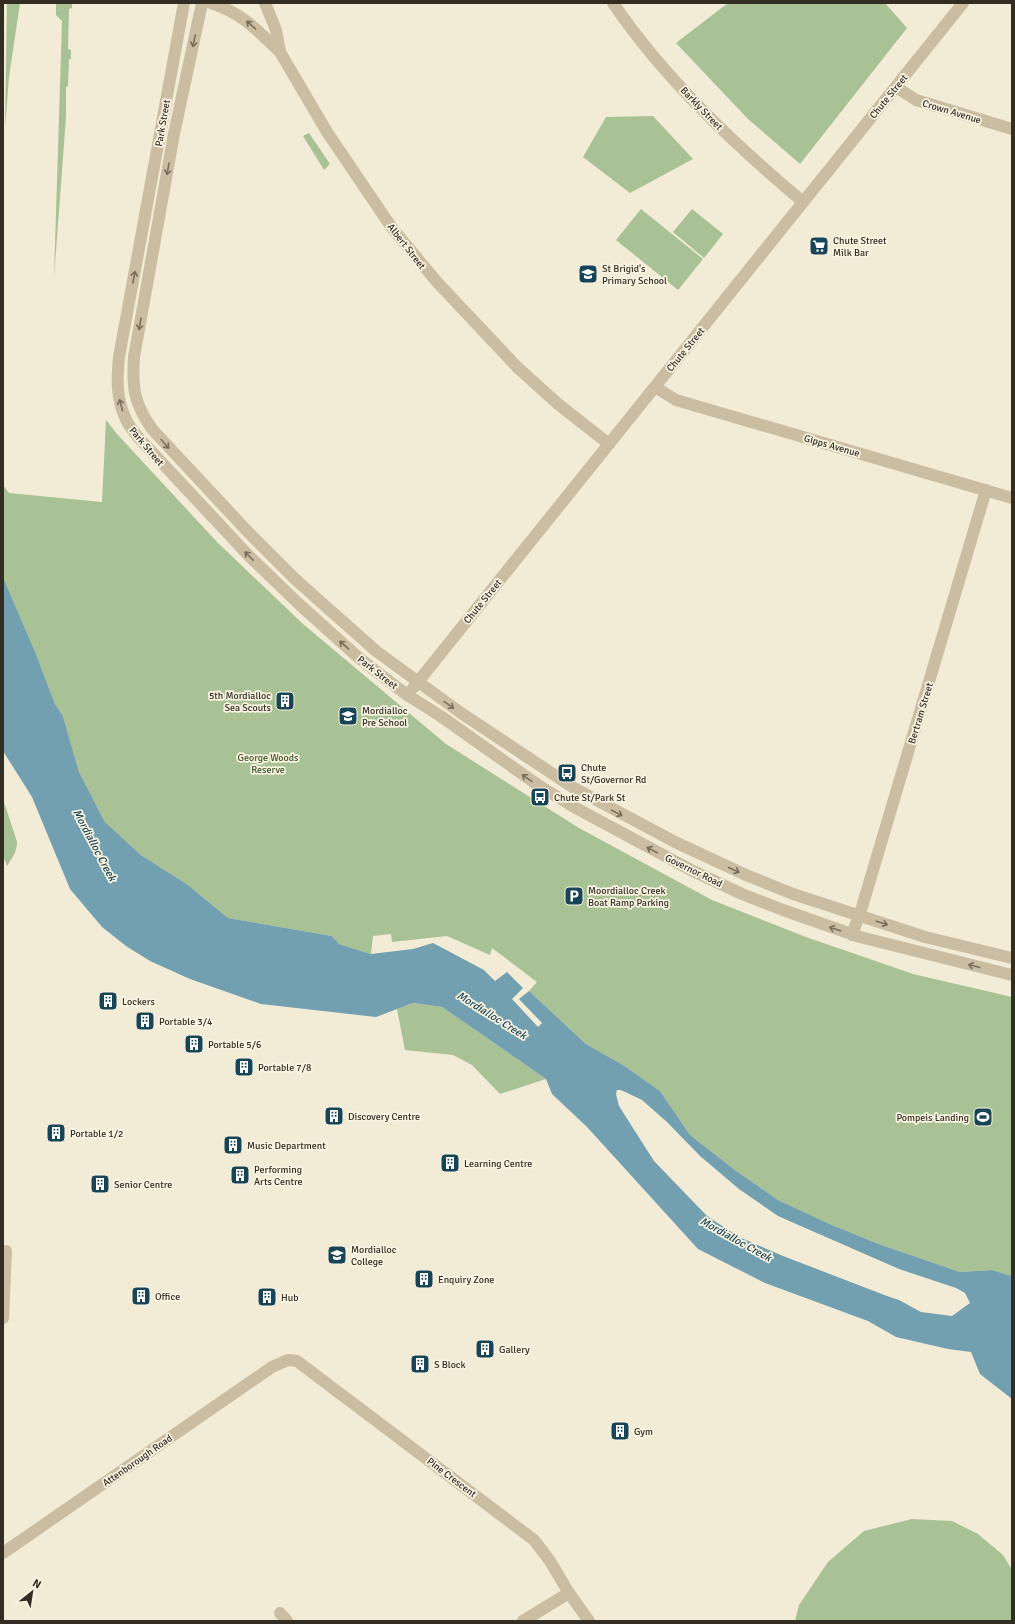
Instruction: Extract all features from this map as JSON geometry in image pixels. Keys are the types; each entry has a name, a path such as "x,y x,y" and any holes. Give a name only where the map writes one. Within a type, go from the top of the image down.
{"street":[{"name":"Park Street","path":"184,3 119,357 117,376 119,400 125,418 137,436 156,458 279,586 359,658 407,695"},
{"name":"Park Street","path":"202,3 174,134 134,357 133,387 136,401 142,415 152,429 248,532 295,579 338,618 376,651 417,682"},
{"path":"211,3 224,7 243,18 280,52"},
{"name":"Albert Street","path":"266,3 276,30 280,52 327,132 377,208 422,266 461,309 518,367 558,404 608,444"},
{"name":"Barkly Street","path":"613,3 647,48 708,116 742,150 803,202"},
{"name":"Chute Street","path":"407,695 963,3"},
{"name":"Crown Avenue","path":"896,87 916,100 1012,130"},
{"name":"Gipps Avenue","path":"656,387 676,400 1012,498"},
{"name":"Bertram Street","path":"852,935 859,916 986,490"},
{"name":"Governor Road","path":"417,682 540,767 574,788 638,824 746,875 796,896 925,937 1012,958"},
{"name":"Governor Road","path":"407,695 439,715 538,785 615,830 693,871 742,894 852,935 1012,975"},
{"path":"3,1318 6,1251"},
{"name":"Pine Crescent","path":"272,1367 288,1360 297,1361 305,1366 522,1530 534,1540 543,1551 569,1593 589,1621"},
{"name":"Attenborough Road","path":"3,1552 272,1367"},
{"path":"523,1621 569,1593"}],"green space":[{"path":"7,3 20,3 9,77 5,128"},
{"path":"56,3 72,3 72,8 69,9 68,49 71,50 71,59 69,59 68,86 66,87 66,117 54,278 62,21 56,15"},
{"path":"728,3 885,3 907,28 800,164 748,119 676,43"},
{"path":"653,116 693,159 630,193 583,157 606,117"},
{"path":"309,133 330,164 324,170 303,136"},
{"path":"641,209 703,259 678,290 616,240"},
{"path":"692,209 723,234 704,258 673,232"},
{"name":"George Woods Reserve","path":"106,420 117,434 217,542 303,624 446,744 579,828 712,900 806,937 913,974 1012,997 1012,1276 992,1270 960,1272 876,1243 778,1200 735,1170 690,1135 660,1091 623,1065 586,1044 529,991 537,982 492,948 490,955 447,936 392,942 391,934 373,936 371,954 339,944 332,936 228,918 188,885 141,855 105,822 79,772 63,716 55,704 36,654 3,577 3,485 9,493 102,502"},
{"path":"3,799 17,842 15,852 7,866 3,855"},
{"path":"413,1003 442,1007 546,1079 500,1094 472,1065 453,1055 405,1050 397,1009"},
{"path":"912,1519 952,1521 978,1534 1003,1555 1012,1570 1012,1621 795,1621 799,1605 828,1562 864,1531"}],"water":[{"name":"Mordialloc Creek","path":"3,577 36,654 55,704 63,716 79,772 105,822 141,855 188,885 228,918 332,936 339,944 371,954 413,949 433,943 484,970 495,981 507,972 523,988 512,999 538,1027 542,1023 519,999 529,991 586,1044 623,1065 660,1091 690,1135 735,1170 778,1200 876,1243 960,1272 992,1270 1012,1276 1012,1399 980,1374 971,1352 948,1349 896,1337 868,1321 765,1283 698,1249 587,1127 552,1094 546,1079 442,1007 413,1003 376,1017 261,1004 190,979 150,961 126,946 102,927 70,889 32,797 3,751","holes":["617,1090 621,1090 642,1100 667,1122 700,1156 739,1189 778,1216 899,1269 956,1288 965,1293 970,1303 952,1316 921,1312 899,1300 783,1256 739,1237 707,1216 654,1161 619,1106 616,1094"]}],"place":[{"name":"Chute Street Milk Bar","path":"819,246"},
{"name":"St Brigid's Primary School","path":"588,274"},
{"name":"5th Mordialloc Sea Scouts","path":"285,701"},
{"name":"Mordialloc Pre School","path":"348,716"},
{"name":"Chute St/Governor Rd","path":"567,773"},
{"name":"Chute St/Park St","path":"540,797"},
{"name":"Moordialloc Creek Boat Ramp Parking","path":"574,896"},
{"name":"Lockers","path":"108,1001"},
{"name":"Portable 3/4","path":"145,1021"},
{"name":"Portable 5/6","path":"194,1044"},
{"name":"Portable 7/8","path":"244,1067"},
{"name":"Discovery Centre","path":"334,1116"},
{"name":"Pompeis Landing","path":"983,1117"},
{"name":"Portable 1/2","path":"56,1133"},
{"name":"Music Department","path":"233,1145"},
{"name":"Learning Centre","path":"450,1163"},
{"name":"Performing Arts Centre","path":"240,1175"},
{"name":"Senior Centre","path":"100,1184"},
{"name":"Mordialloc College","path":"337,1255"},
{"name":"Enquiry Zone","path":"424,1279"},
{"name":"Office","path":"141,1296"},
{"name":"Hub","path":"267,1297"},
{"name":"Gallery","path":"485,1349"},
{"name":"S Block","path":"420,1364"},
{"name":"Gym","path":"620,1431"}]}
